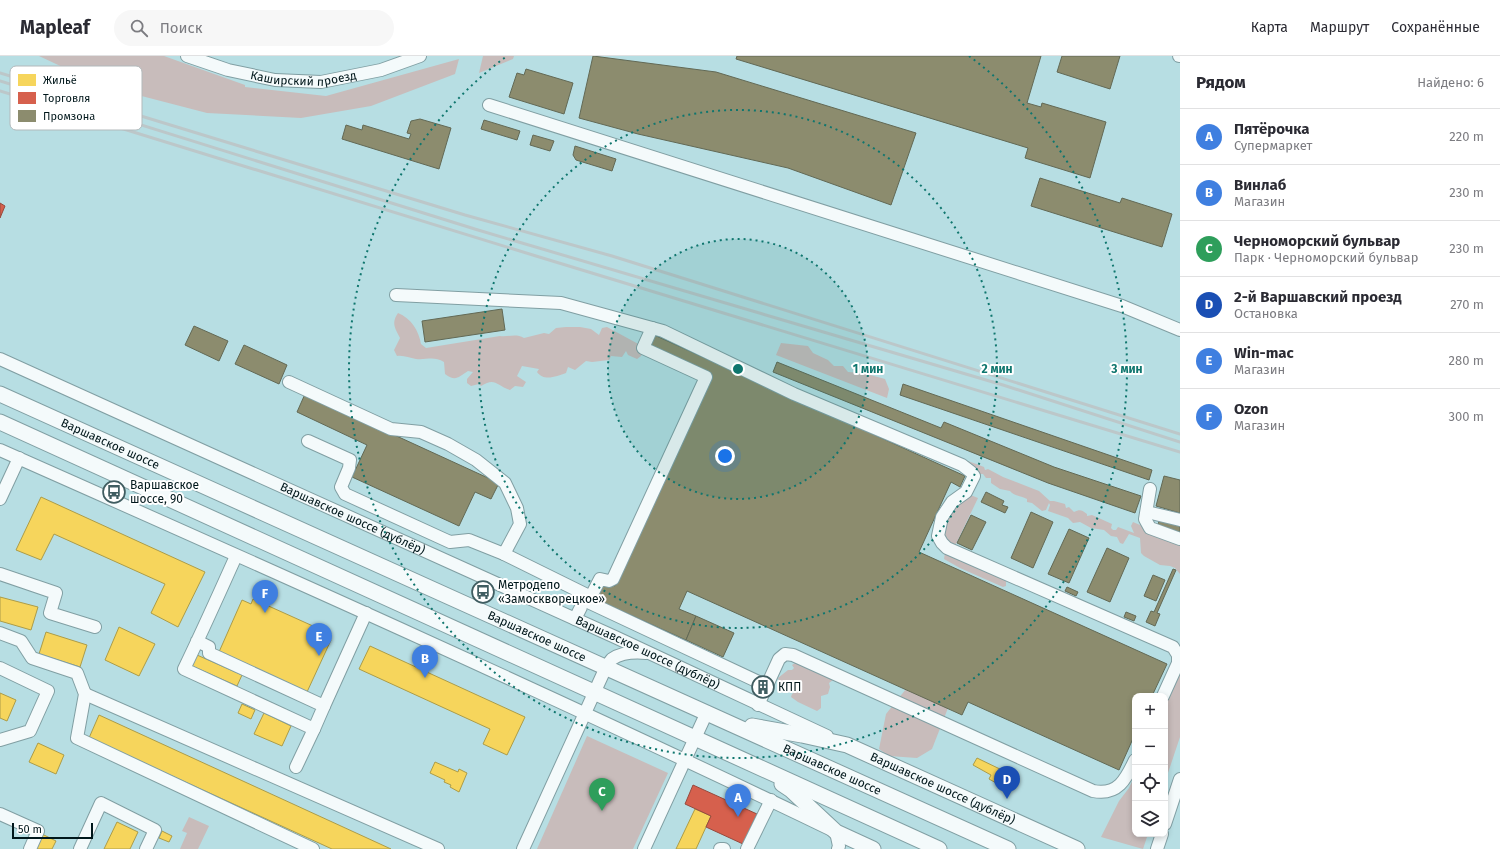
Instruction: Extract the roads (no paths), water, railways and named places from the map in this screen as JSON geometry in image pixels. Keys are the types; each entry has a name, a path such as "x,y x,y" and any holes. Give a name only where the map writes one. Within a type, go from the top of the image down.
{"main road":[{"name":"Варшавское шоссе","path":"0,394 723,719 1008,849"},
{"path":"0,422 939,849"},
{"path":"723,719 847,745"},
{"name":"Варшавское шоссе (дублёр)","path":"847,745 1077,849"},
{"path":"758,767 791,790 836,832 873,849"}],"street":[{"name":"Каширский проезд","path":"187,56 228,70 275,80 321,82 381,70 420,56"},
{"path":"489,105 1122,306 1180,330"},
{"path":"396,295 561,303 663,331 794,394 962,465 974,476 966,492 952,502 942,517 938,536 942,543 947,548 1173,647 1178,655 1178,663 1165,693"},
{"path":"652,328 643,348 706,377 613,579 608,581 600,579 588,602 767,686"},
{"name":"Варшавское шоссе (дублёр)","path":"0,359 651,653 758,705 847,745"},
{"path":"289,382 391,429 421,432 448,444 476,460 505,483 517,508 520,524 504,554"},
{"path":"308,441 350,460 349,468 341,487 345,494 450,542 469,540 504,554 591,597"},
{"path":"0,450 585,713 771,800 836,832 839,846 838,849"},
{"path":"0,499 19,458"},
{"path":"1150,489 1144,519 1150,528 1180,539"},
{"path":"389,535 396,518"},
{"path":"1144,519 1180,520"},
{"path":"236,556 197,641 192,659 184,669 314,729"},
{"path":"0,574 56,593 50,613 95,627"},
{"path":"575,619 581,606"},
{"path":"296,767 366,614"},
{"path":"0,633 21,641 32,658 77,673 85,694 77,738 313,849"},
{"path":"197,641 210,647 209,653 324,706"},
{"path":"524,849 606,667 612,659 623,654 637,652 651,653"},
{"path":"758,705 779,659 785,654 793,655 1086,788 1100,792 1117,788 1126,780 1133,765"},
{"path":"0,668 48,691 30,730 0,740"},
{"path":"85,694 438,849"},
{"path":"644,849 707,712"},
{"path":"1168,815 1180,779"},
{"path":"748,849 771,800"},
{"path":"80,849 101,803 155,830 146,849"},
{"path":"0,814 38,831 30,849"},
{"path":"1157,849 1161,837"}],"railway":[{"path":"0,73 10,76"},
{"path":"0,81 10,84"},
{"path":"0,91 10,94"},
{"path":"142,116 465,215 612,256 1180,434"},
{"path":"142,125 478,230 1003,385 1180,442"},
{"path":"127,130 1180,452"}],"place":[{"name":"Варшавское шоссе, 90","path":"114,492"},
{"name":"Метродепо «Замоскворецкое»","path":"483,592"},
{"name":"Ozon","path":"265,613"},
{"name":"Win-mac","path":"319,656"},
{"name":"Винлаб","path":"425,678"},
{"name":"КПП","path":"763,687"},
{"name":"2-й Варшавский проезд","path":"1007,799"},
{"name":"Черноморский бульвар","path":"602,811"},
{"name":"Пятёрочка","path":"738,817"}]}
